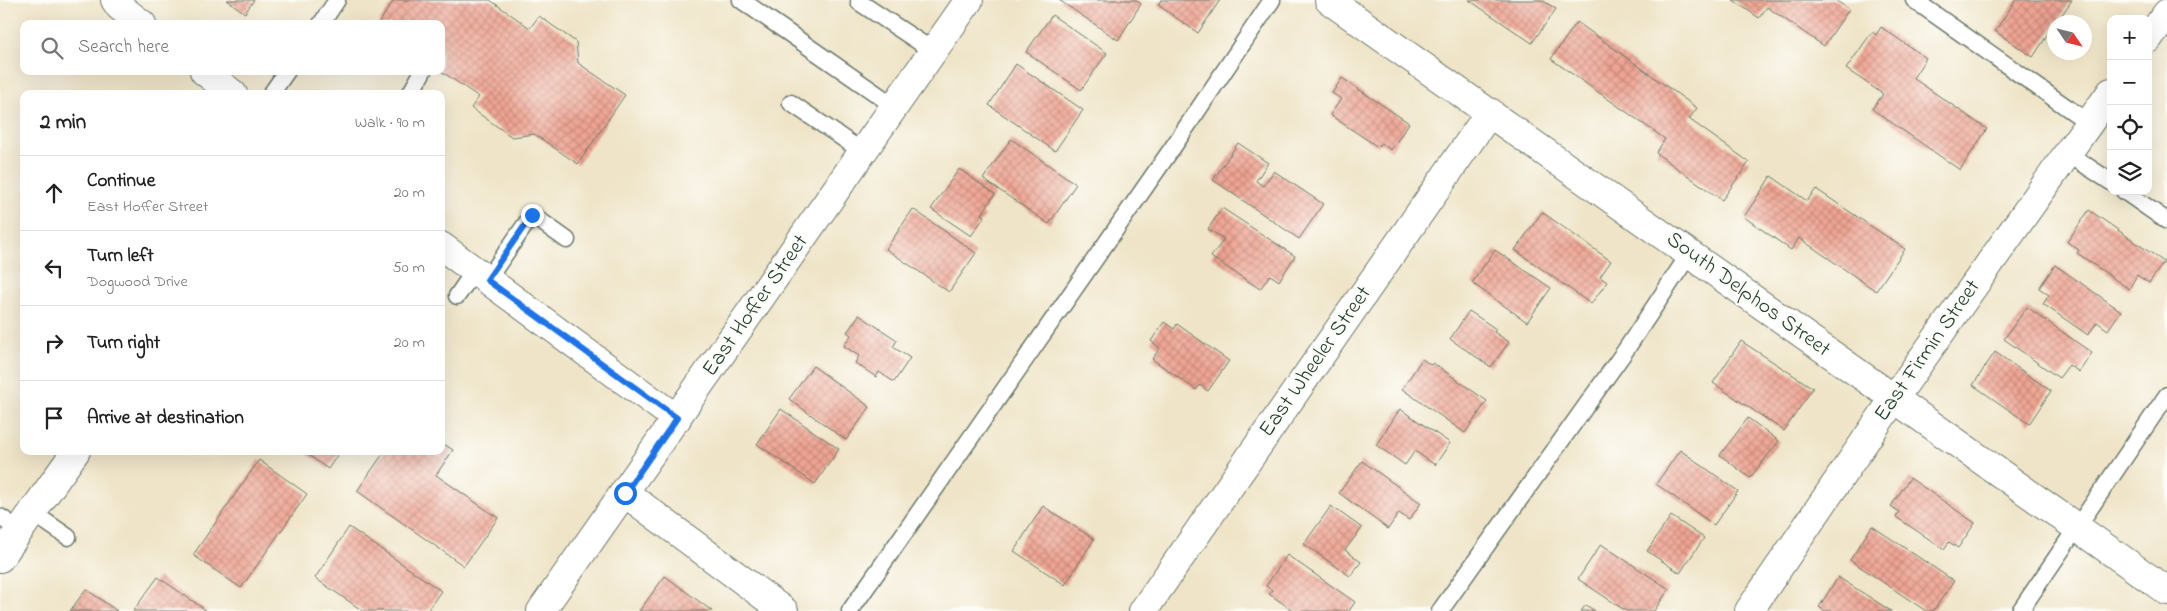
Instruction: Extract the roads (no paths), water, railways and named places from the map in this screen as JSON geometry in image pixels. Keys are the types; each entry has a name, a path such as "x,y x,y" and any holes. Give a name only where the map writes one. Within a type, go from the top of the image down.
{"street":[{"path":"115,0 120,7 137,20"},
{"name":"East Hoffer Street","path":"541,611 969,0"},
{"name":"South Delphos Street","path":"1329,0 1690,253 1894,400 2167,590"},
{"path":"2152,34 2167,13"},
{"path":"209,75 228,90"},
{"name":"East Firmin Street","path":"1748,611 2107,98"},
{"name":"East Wheeler Street","path":"1143,611 1490,112"},
{"path":"445,249 677,418"},
{"path":"0,558 18,520 73,455"},
{"path":"625,493 784,611"}],"lane":[{"path":"324,20 338,0"},
{"path":"741,0 894,106"},
{"path":"850,611 1173,148 1272,0"},
{"path":"1914,0 2089,123"},
{"path":"859,2 933,51"},
{"path":"274,90 284,75"},
{"path":"412,90 421,75"},
{"path":"791,103 863,152"},
{"path":"2067,153 2107,179"},
{"path":"2130,195 2167,221"},
{"path":"457,296 481,275 532,215 567,240"},
{"path":"1440,611 1625,351 1690,253"},
{"path":"2020,611 2167,395"},
{"path":"18,520 68,537"}]}
